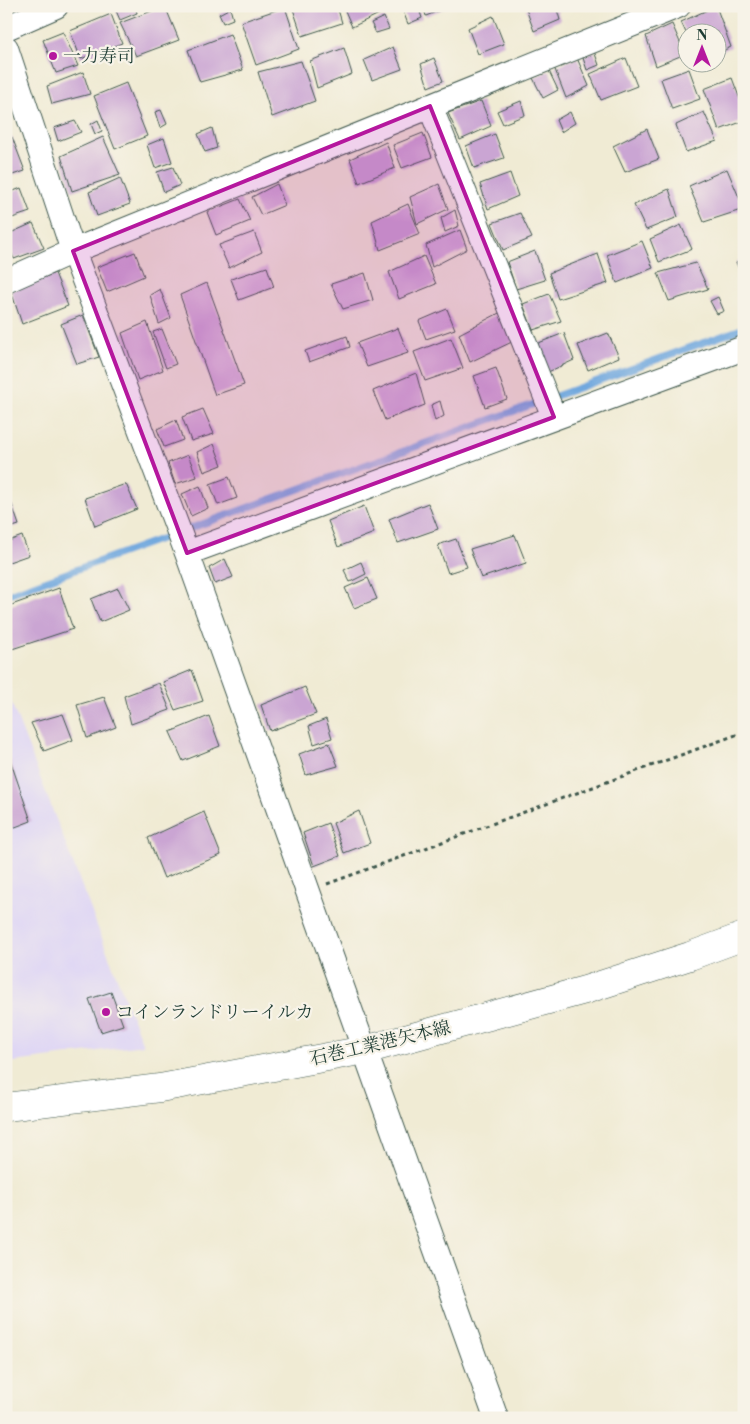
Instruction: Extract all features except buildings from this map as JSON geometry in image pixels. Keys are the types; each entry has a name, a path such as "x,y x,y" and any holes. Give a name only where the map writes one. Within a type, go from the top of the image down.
{"main road":[{"name":"石巻工業港矢本線","path":"6,1107 160,1088 364,1050 585,990 690,956 744,936"}],"street":[{"path":"6,28 56,6"},
{"path":"6,281 73,251 678,6"},
{"path":"6,48 73,251 181,539 496,1418"},
{"path":"430,106 549,405"},
{"path":"181,539 549,405 744,348"}],"path":[{"path":"308,892 744,732"}],"highlighted area":[{"path":"430,106 554,417 187,553 73,251"}],"shaded area":[{"path":"6,689 143,1045 6,1063"}],"waterway":[{"path":"6,595 744,328"}],"place":[{"name":"一力寿司","path":"53,56"},
{"name":"コインランドリーイルカ","path":"106,1012"}]}
